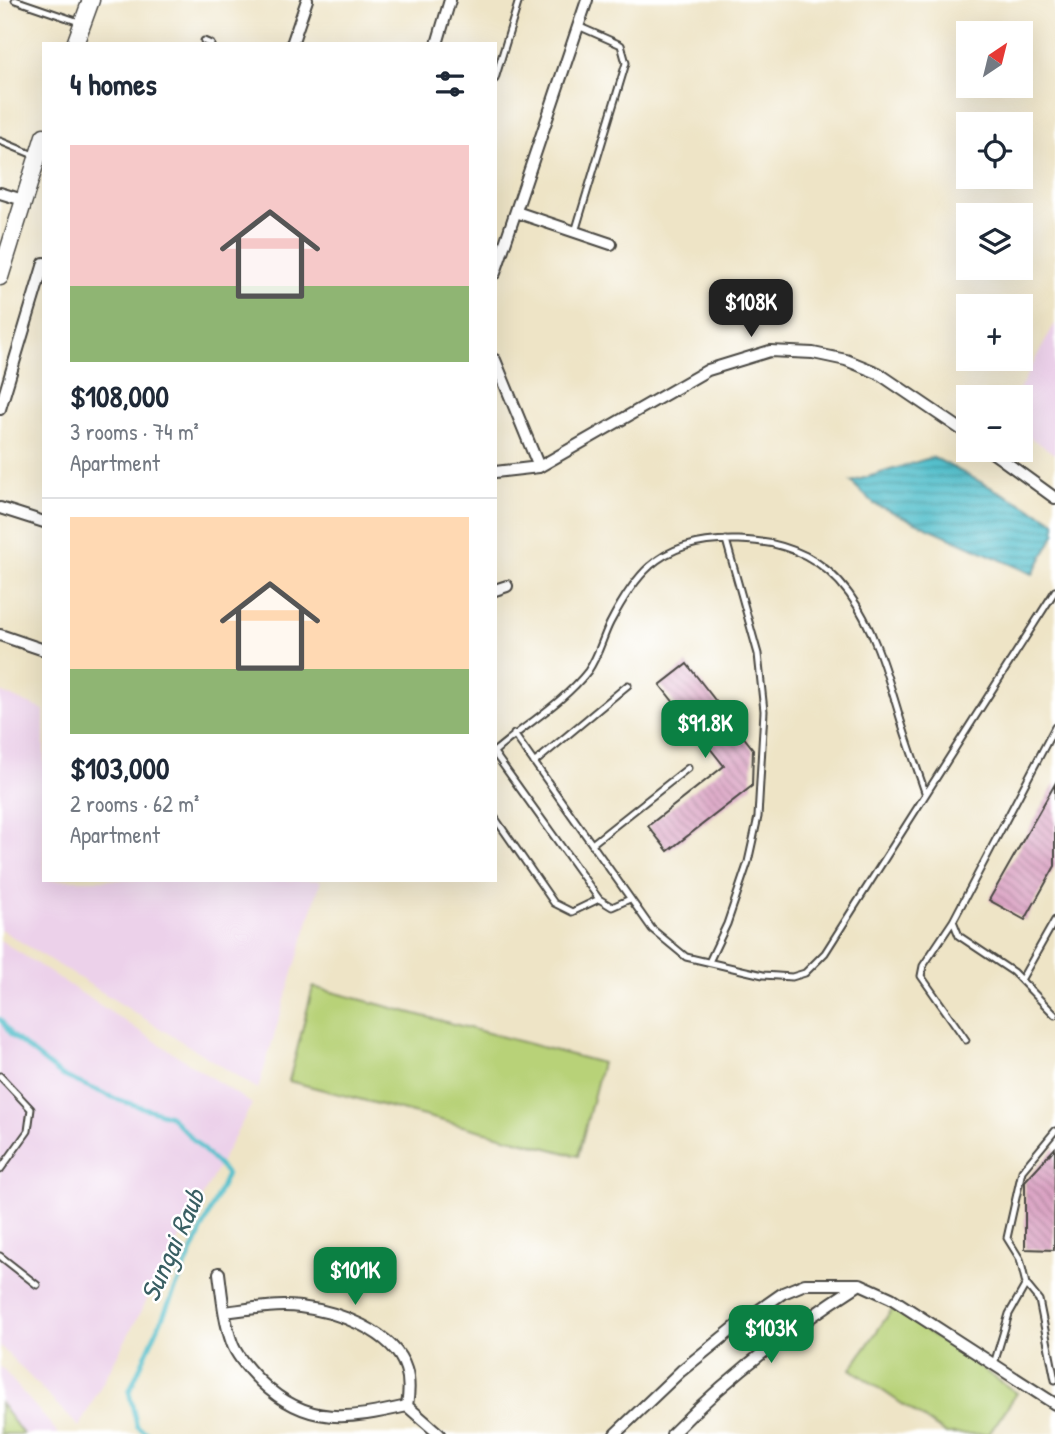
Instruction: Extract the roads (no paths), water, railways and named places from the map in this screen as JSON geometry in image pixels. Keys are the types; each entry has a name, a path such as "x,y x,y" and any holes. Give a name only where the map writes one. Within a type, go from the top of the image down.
{"main road":[{"path":"76,42 91,0"},
{"path":"0,277 41,145"}],"street":[{"path":"438,42 450,0"},
{"path":"497,268 587,0"},
{"path":"293,42 303,1"},
{"path":"0,193 23,200"},
{"path":"516,212 611,244"},
{"path":"0,409 41,279"},
{"path":"497,472 539,467 708,370 770,351 835,358 878,373 956,426"},
{"path":"497,365 539,467"},
{"path":"1006,462 1055,498"},
{"path":"0,508 42,522"},
{"path":"497,589 507,586"},
{"path":"0,635 42,649"},
{"path":"219,1273 232,1344 250,1372 275,1395 305,1412 334,1418 364,1416 407,1406"},
{"path":"615,1434 681,1371 783,1293 805,1284 860,1284 891,1298 1055,1404"},
{"path":"672,1434 735,1373 800,1322 860,1284"},
{"path":"225,1312 298,1306 326,1312 376,1334 397,1351 407,1369 410,1389 407,1406"},
{"path":"407,1406 439,1434"}],"lane":[{"path":"15,0 82,23"},
{"path":"497,72 519,0"},
{"path":"575,232 626,63 621,45 578,26"},
{"path":"0,141 41,145"},
{"path":"709,962 727,924 751,851 758,817 764,711 758,654 726,540"},
{"path":"497,750 586,673 603,645 609,624 648,567 665,554 702,541 762,541 792,548 825,570 854,598 871,627 881,654 925,792"},
{"path":"514,734 630,899 667,943 686,957 763,975 792,977 805,973 825,953 1055,591"},
{"path":"534,763 628,685"},
{"path":"966,1040 921,976 923,966 953,921 1055,727"},
{"path":"497,755 599,899 611,907 630,899"},
{"path":"592,844 688,768"},
{"path":"497,821 554,902 572,912 599,899"},
{"path":"1021,980 1055,920"},
{"path":"953,921 959,936 1021,980 1055,1014"},
{"path":"0,1076 31,1109 28,1130 0,1170"},
{"path":"1055,1130 1022,1171 1007,1238 1020,1259 1026,1284 1039,1300 1055,1380"},
{"path":"0,1256 37,1285"},
{"path":"994,1364 1009,1314 1026,1284"}],"water":[{"path":"933,457 1055,521 1055,534 1033,574 874,504 851,482"}],"waterway":[{"name":"Sungai Raub","path":"0,1019 11,1035 61,1075 119,1100 170,1116 227,1174 129,1392 137,1426 148,1434"}]}
